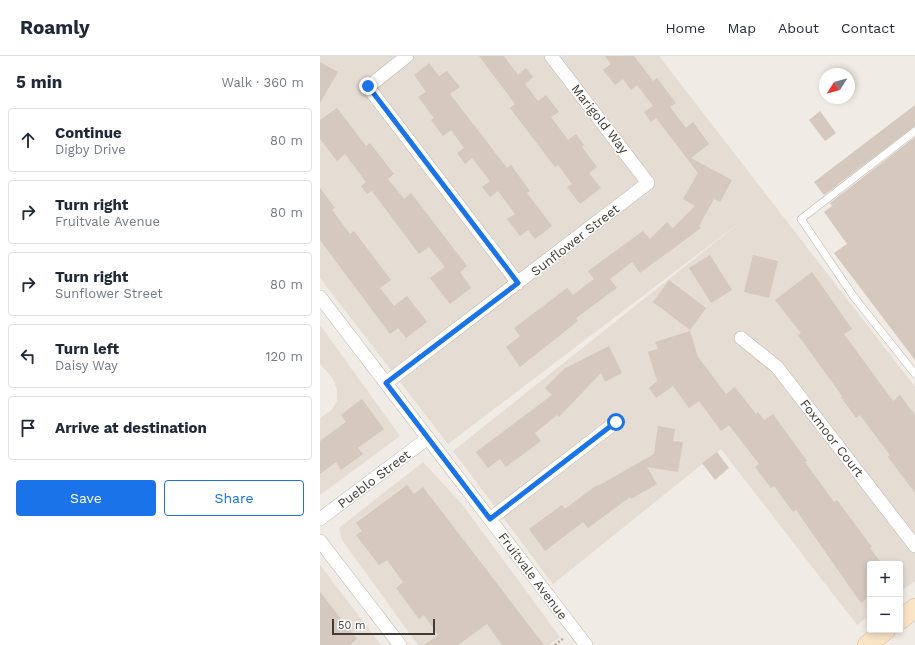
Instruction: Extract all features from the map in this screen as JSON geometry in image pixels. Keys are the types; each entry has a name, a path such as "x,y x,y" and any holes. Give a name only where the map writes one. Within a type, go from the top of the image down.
{"street":[{"path":"407,56 368,86 518,283"},
{"name":"Marigold Way","path":"551,56 648,183"},
{"name":"Sunflower Street","path":"386,383 648,183"},
{"name":"Fruitvale Avenue","path":"320,297 586,645"},
{"name":"Foxmoor Court","path":"741,338 777,367 915,546"},
{"path":"490,519 616,422"},
{"name":"Pueblo Street","path":"320,519 428,438"},
{"path":"320,541 400,645"},
{"path":"903,618 915,608"},
{"path":"867,645 882,633"}],"lane":[{"path":"915,131 800,219 854,297 915,374"}],"path":[{"path":"555,645 566,637"}],"shaded area":[{"path":"320,56 659,56 915,387 915,581 903,590 903,561 867,561 867,617 857,625 721,449 553,584 453,451 748,216 448,444 320,278"},
{"path":"320,325 400,436 320,495 320,418 332,410 337,401 337,389 332,377 320,364"},
{"path":"423,462 462,504 560,637 549,645 418,645 342,540 339,528"},
{"path":"320,565 381,645 320,645"}],"building":[{"path":"479,56 504,56 518,75 526,68 533,77 525,84 538,101 546,95 559,112 551,117 568,140 576,134 584,145 582,147 597,167 589,173 601,188 580,204 567,187 572,184 558,165 555,167 510,108 515,104"},
{"path":"605,56 634,56 653,81 657,78 676,103 670,107 686,128 693,122 709,144 691,158 732,180 720,202 714,199 699,226 701,228 640,273 632,262 610,279 617,288 576,318 578,321 520,367 506,347 520,336 514,328 567,288 573,295 594,279 588,271 643,231 650,239 667,222 673,228 695,206 683,199 698,173 656,118 651,122 644,112 653,106 637,85 631,90 623,79 615,85 603,70 611,64"},
{"path":"320,62 338,72 320,103"},
{"path":"429,63 439,76 447,71 460,87 450,94 507,168 511,165 530,191 527,193 552,226 535,239 528,230 520,236 507,219 515,214 498,191 490,197 482,187 490,181 472,158 465,164 457,153 464,148 451,130 443,136 431,120 434,118 418,97 426,92 414,75"},
{"path":"915,105 915,126 824,195 814,182"},
{"path":"337,108 366,146 370,143 394,174 388,179 404,199 411,193 467,266 460,272 471,288 450,304 430,278 445,267 429,247 419,254 372,191 367,194 361,186 366,182 345,154 337,161 320,139 320,120"},
{"path":"820,111 836,133 825,141 809,120"},
{"path":"915,137 915,360 834,253 847,244 824,212 832,206 830,203"},
{"path":"320,188 335,208 332,210 350,234 354,231 391,280 380,288 394,306 407,296 427,322 406,338 398,328 390,334 320,240"},
{"path":"710,255 732,290 711,303 689,268"},
{"path":"753,255 778,261 769,298 744,292"},
{"path":"812,272 852,329 844,334 893,401 900,395 915,415 915,493 888,457 890,455 860,415 856,418 798,335 801,333 775,300"},
{"path":"669,280 706,308 690,330 653,302"},
{"path":"690,331 698,357 726,394 735,387 756,414 758,412 764,420 773,414 834,502 837,500 872,547 870,548 880,561 867,561 867,598 861,603 796,510 793,512 774,486 771,488 755,467 759,464 729,425 721,431 699,401 689,408 673,386 656,398 649,388 657,381 648,352 658,349 655,342"},
{"path":"609,346 622,373 605,382 601,373 559,417 557,415 535,433 541,441 506,467 500,459 488,468 476,452 552,395 545,388 564,369"},
{"path":"362,399 384,429 358,448 363,454 341,470 336,462 320,474 320,441 346,422 341,415"},
{"path":"658,426 675,429 673,441 683,442 678,472 647,467 657,484 631,499 630,497 588,528 583,522 545,551 529,529 562,505 565,509 597,485 598,486 654,454"},
{"path":"717,452 729,468 715,480 702,463"},
{"path":"407,485 414,494 423,487 544,645 502,645 487,624 458,645 424,645 438,635 424,615 419,619 396,588 403,582 387,560 379,565 356,535 362,531 356,523"},
{"path":"320,592 357,639 350,645 320,645"}],"route":[{"path":"368,86 518,283 386,383 490,519 616,422"}]}
